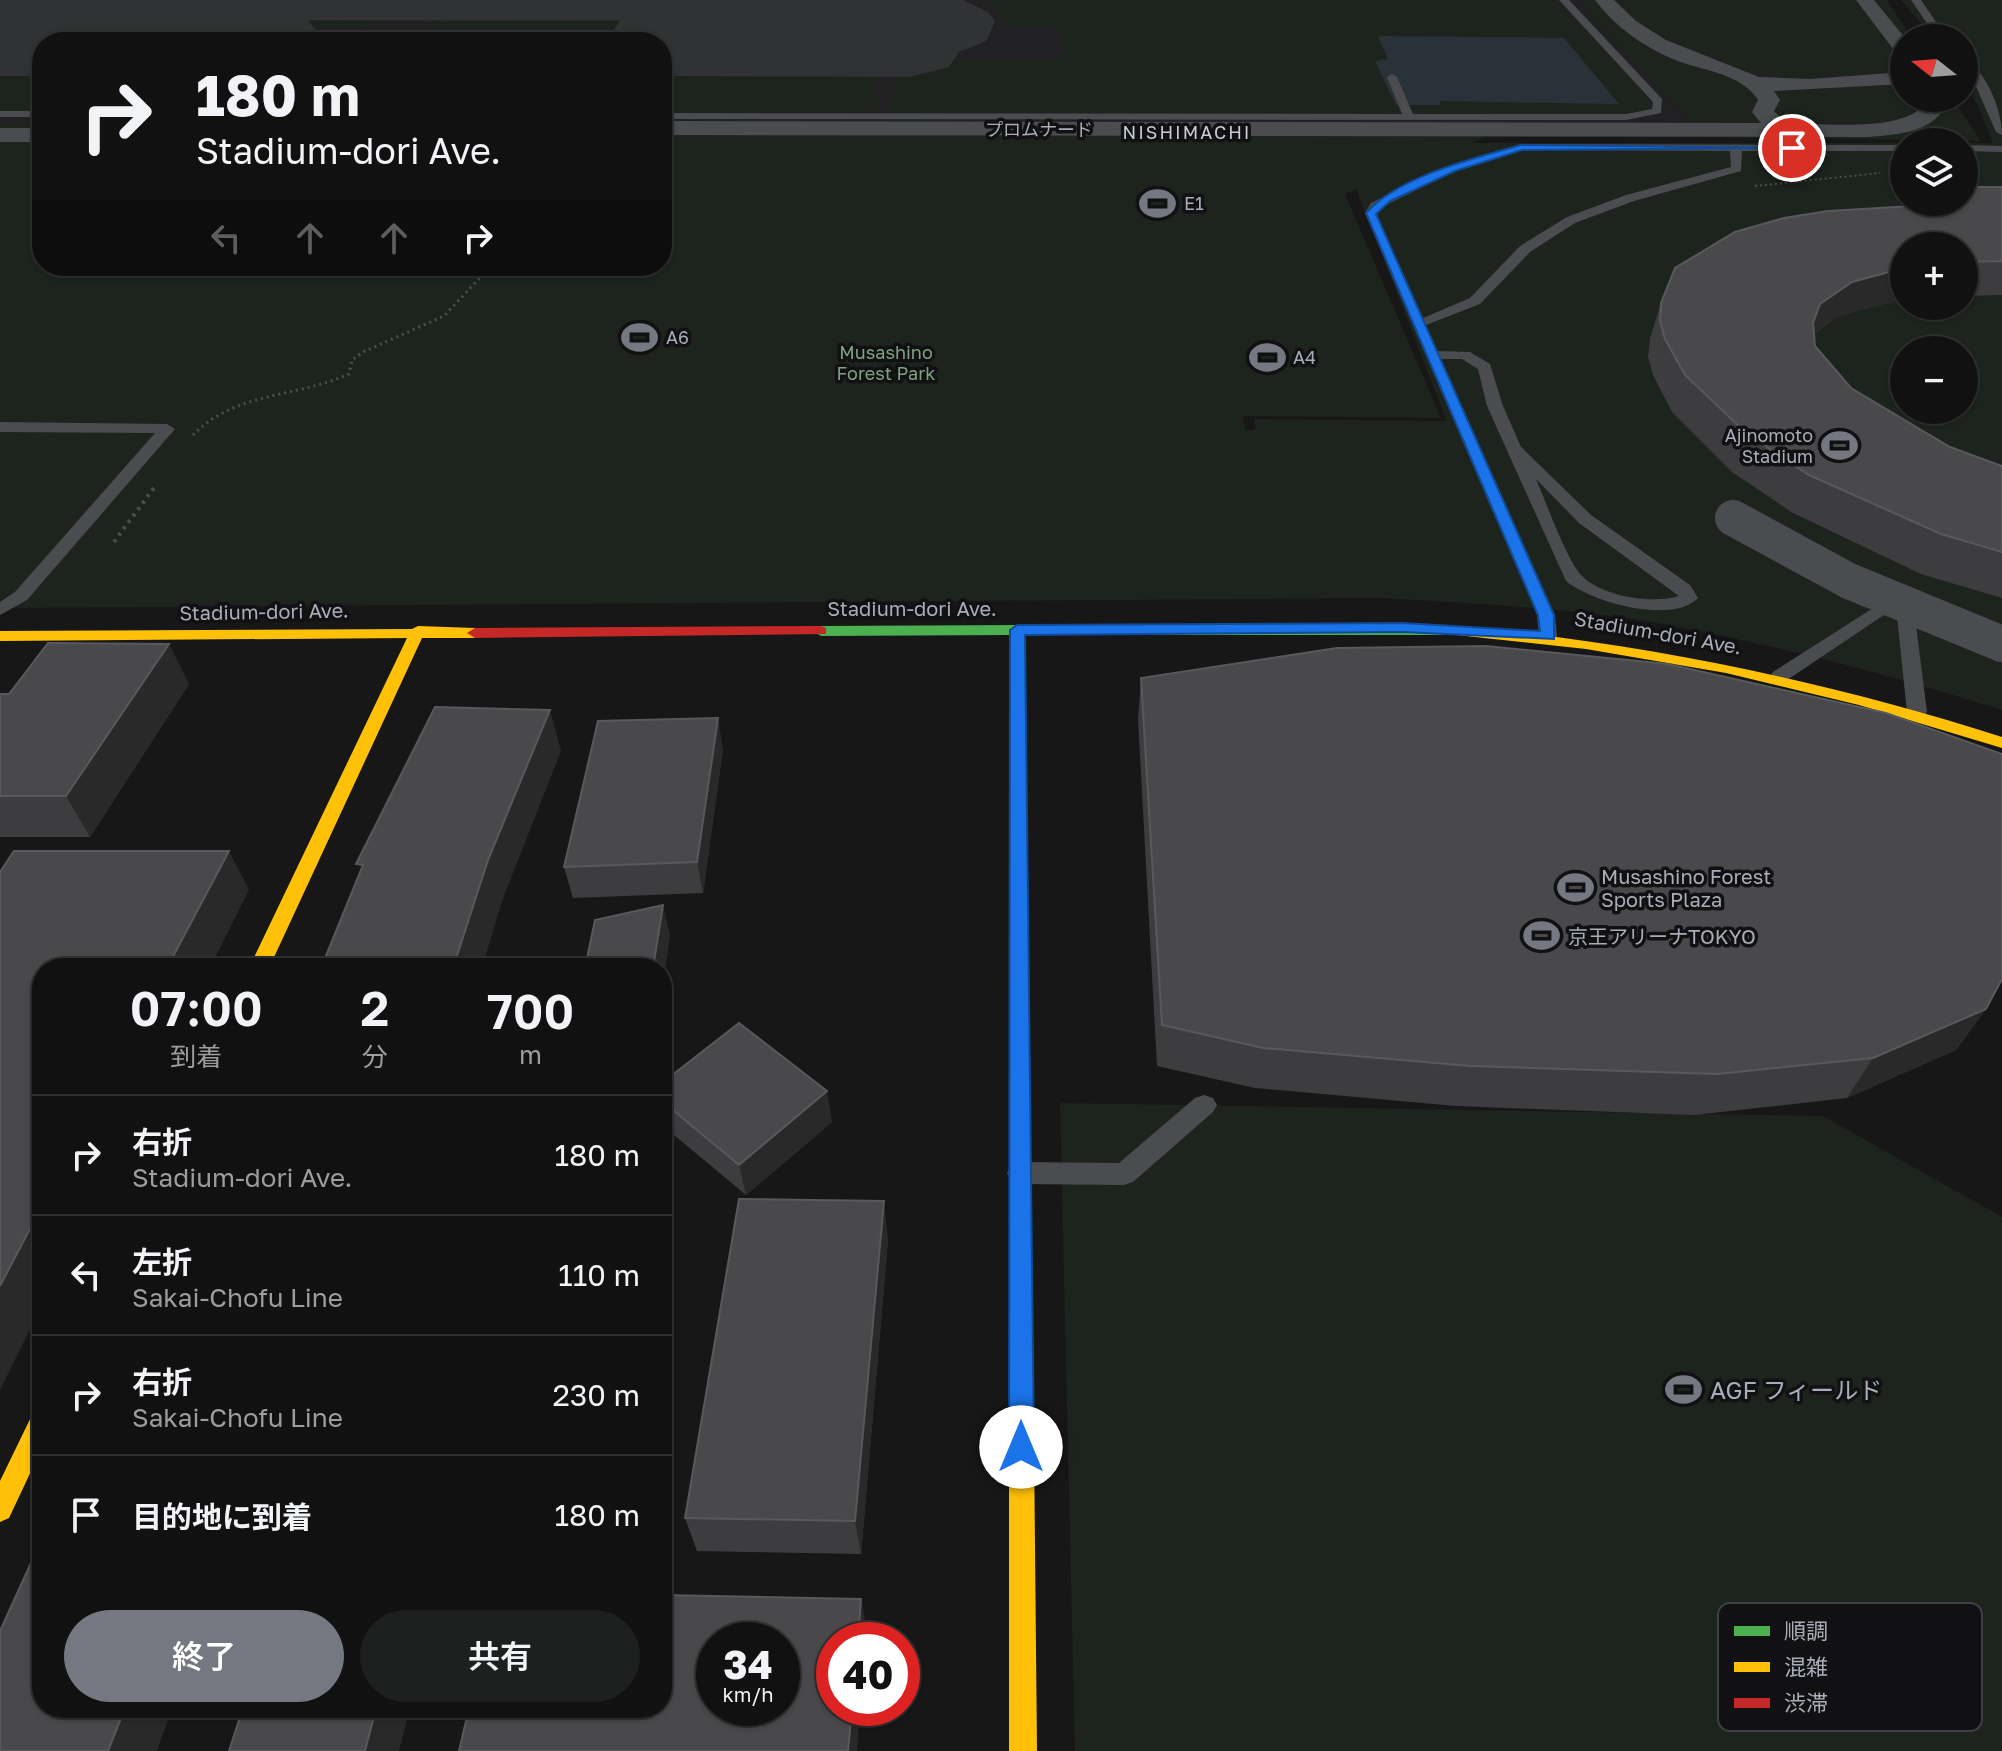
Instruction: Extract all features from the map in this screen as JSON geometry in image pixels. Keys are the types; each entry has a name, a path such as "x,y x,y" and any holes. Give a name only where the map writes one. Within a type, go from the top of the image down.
{"street":[{"path":"1604,0 1621,19 1658,43 1752,82 1805,89"},
{"path":"1865,0 1890,32"},
{"path":"1779,130 1763,112 1769,100 1852,80 1890,79"},
{"path":"1752,82 1769,100"},
{"name":"プロムナード","path":"672,128 1868,130 1905,126 1929,116 1931,112"},
{"path":"0,135 32,135"},
{"path":"1733,518 1849,581 2002,644"},
{"name":"Stadium-dori Ave.","path":"0,636 418,631 1403,628 1548,636 1669,654 1780,676 1917,712 2002,743"},
{"path":"1017,630 1023,1751"},
{"path":"264,958 418,631"},
{"path":"0,1509 32,1442"}],"lane":[{"path":"672,116 1635,117 1657,111 1658,101 1564,0"},
{"path":"1916,0 1932,24"},
{"path":"1392,77 1409,117"},
{"path":"1978,78 2002,132"},
{"path":"0,114 32,114"},
{"path":"1548,636 1546,615 1371,213 1386,199 1451,169 1521,147 1890,148"},
{"path":"1418,323 1439,318 1475,301 1525,249 1571,220 1630,198 1737,169 1736,148"},
{"path":"1978,148 2002,149"},
{"path":"1432,355 1465,355 1485,367 1495,406 1516,450 1529,489 1572,577 1581,588 1595,594 1658,604 1679,604 1689,598 1684,589 1585,519 1516,450"},
{"path":"0,427 167,429 21,596 0,610"},
{"path":"1780,676 1903,594 1917,712"},
{"path":"1020,1173 1124,1174 1204,1105"}],"path":[{"path":"1753,186 1881,173"},
{"path":"193,435 202,423 232,404 254,397 316,388 349,374 352,360 363,352 444,316 482,276"},
{"path":"114,542 158,483"}],"shaded area":[{"path":"0,0 1578,0 1691,124 672,123 672,32 32,32 32,122 0,122"},
{"path":"1378,36 1564,38 1619,104 1440,101 1441,105 1396,105 1375,61 1388,59"}],"green space":[{"path":"992,0 1561,0 1661,108 1639,117 898,114 890,110 898,59 1063,59 1059,27 1006,27 1002,15 986,5"},
{"name":"Musashino Forest Park","path":"1578,0 1887,0 1903,24 1890,24 1890,112 1961,112 1972,128 1890,128 1890,140 1490,134 1472,143 1890,143 1890,216 1978,216 1978,143 1993,143 1978,106 1978,24 1921,24 1901,0 2002,0 2002,710 1804,654 1646,621 1533,608 1380,598 0,608 0,122 32,122 32,276 672,276 672,123 1690,123","holes":["1356,189 1447,421 1254,419 1256,430 1245,430 1243,416 1441,418 1345,194"]},
{"path":"0,17 380,19 371,26 356,28 0,28"},
{"path":"451,17 845,17 849,21 839,27 435,26 437,21"},
{"path":"672,57 886,58 883,75 875,79 873,93 879,96 876,111 672,113"},
{"path":"0,59 32,59 32,112 0,112"},
{"path":"1060,1103 1823,1116 2002,1217 2002,1751 1075,1751"}],"building":[{"path":"1978,187 2002,187 2002,261 1978,262 1978,232 1890,232 1890,272 1852,282 1820,304 1813,323 1815,346 1851,388 1890,411 1890,424 1911,424 1950,447 2002,466 2002,552 1941,534 1809,475 1747,434 1685,375 1665,339 1660,321 1661,303 1675,268 1735,232 1784,218 1828,211 1890,207 1890,216 1978,216"},
{"path":"48,643 169,644 66,796 0,796 0,694 9,694"},
{"name":"京王アリーナTOKYO","path":"1486,646 1668,664 1886,713 2002,754 2002,979 1986,1009 1873,1058 1717,1074 1470,1066 1263,1048 1162,1025 1141,678 1337,648"},
{"path":"435,707 550,710 488,860 456,958 325,958 363,865 356,864"},
{"path":"718,718 697,862 564,867 598,721"},
{"path":"14,851 229,851 172,958 32,958 32,1225 0,1286 0,872"},
{"path":"663,905 655,958 587,958 595,920"},
{"path":"739,1023 827,1091 739,1165 672,1109 672,1075"},
{"path":"739,1199 884,1201 855,1521 685,1518"},
{"path":"32,1561 32,1718 121,1718 108,1751 0,1751 0,1631"},
{"path":"672,1595 861,1599 859,1622 816,1622 816,1726 850,1726 848,1751 459,1751 467,1718 672,1718"},
{"path":"240,1718 373,1718 365,1751 229,1751"}],"taxiway":[{"path":"0,7 927,8 960,12 973,21 971,31 955,39 925,43"}],"runway":[{"path":"0,42 32,42"},
{"path":"672,42 909,43"}],"traffic: fast":[{"path":"1017,630 1019,1041"},
{"path":"821,631 1443,630"}],"traffic: slow":[{"path":"1443,630 1586,644 1726,668 1865,701 2002,743"},
{"path":"264,958 418,631"},
{"path":"0,636 475,633"},
{"path":"1021,1344 1023,1751"},
{"path":"0,1509 32,1442"}],"traffic: jam":[{"path":"475,633 821,631"},
{"path":"1019,1041 1021,1344"}],"place":[{"name":"E1","path":"1158,203"},
{"name":"A6","path":"640,337"},
{"name":"A4","path":"1267,357"},
{"name":"Ajinomoto Stadium","path":"1839,445"},
{"name":"Musashino Forest Sports Plaza","path":"1575,887"},
{"name":"京王アリーナTOKYO","path":"1542,936"},
{"name":"AGF フィールド","path":"1684,1389"}],"district":[{"name":"NISHIMACHI","path":"1187,132"}],"route":[{"path":"1021,1447 1017,630 1403,628 1548,636 1546,615 1371,213 1386,199 1451,169 1521,147 1792,148"}]}
